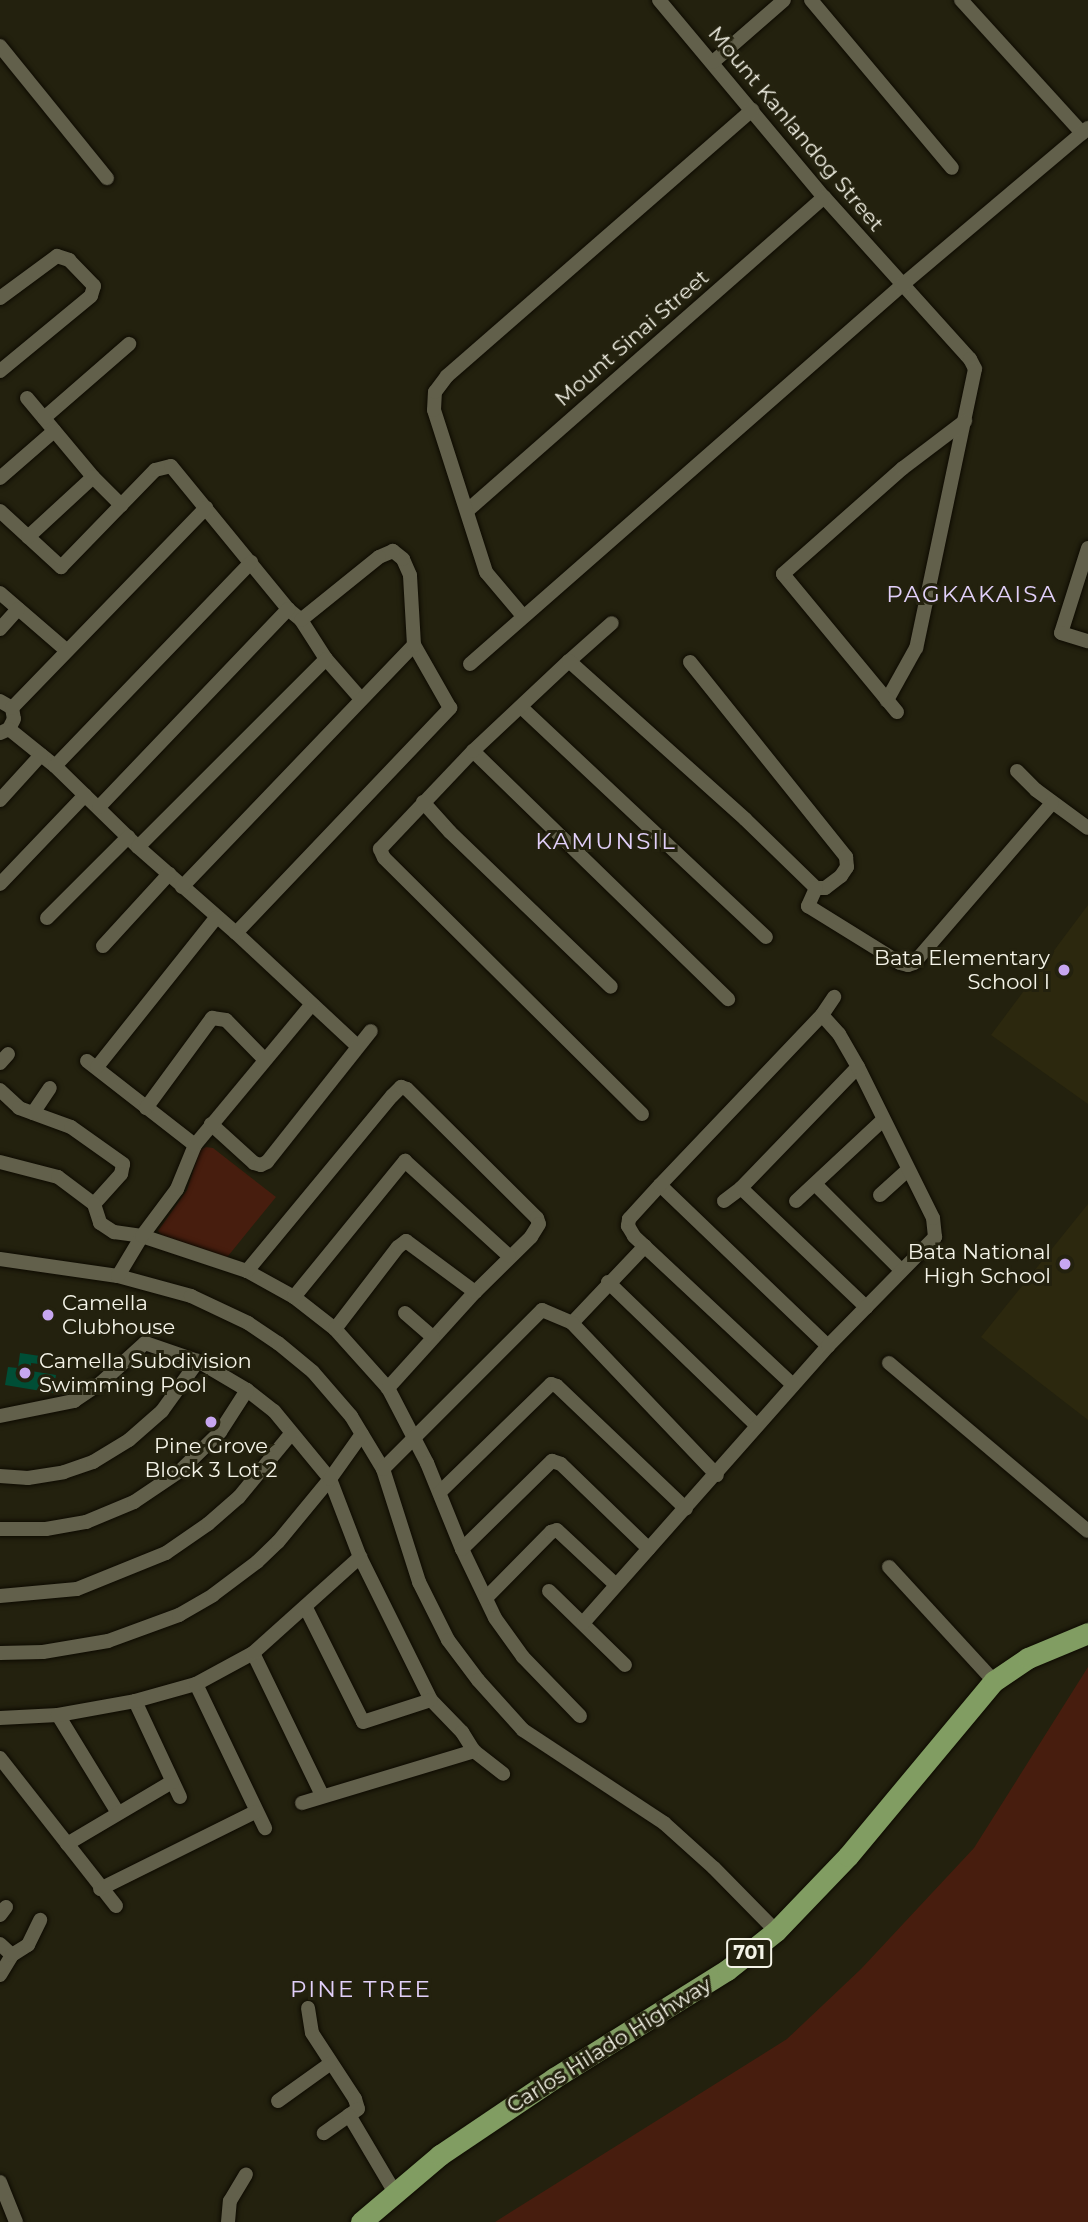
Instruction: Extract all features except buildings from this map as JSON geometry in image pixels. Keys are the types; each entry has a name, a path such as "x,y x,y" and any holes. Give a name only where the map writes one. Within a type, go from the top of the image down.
{"main road":[{"name":"Carlos Hilado Highway","path":"361,2222 394,2191 440,2155 554,2078 727,1970 776,1931 848,1856 994,1681 1028,1658 1088,1633"}],"street":[{"name":"Mount Kanlandog Street","path":"659,0 824,197 973,364 975,382 965,421"},
{"path":"713,62 784,0"},
{"path":"811,0 952,169"},
{"path":"470,664 901,286 1085,131 961,0"},
{"path":"0,46 107,178"},
{"path":"523,616 486,572 434,410 435,392 447,376 752,110"},
{"name":"Mount Sinai Street","path":"468,510 824,197"},
{"path":"0,298 57,256 69,260 94,286 91,296 0,371"},
{"path":"44,418 129,344"},
{"path":"27,398 93,477 121,505"},
{"path":"887,700 916,648 965,421"},
{"path":"897,712 783,574 903,468 965,421"},
{"path":"0,478 54,430"},
{"path":"0,511 61,567 155,470 171,466 288,609 301,620 326,659 361,699"},
{"path":"29,537 93,477"},
{"path":"206,508 66,650 6,705 14,719 5,731 55,766 133,842 357,1046"},
{"path":"1088,548 1061,634 1088,641"},
{"path":"236,933 447,713 450,702 414,645 410,575 403,559 393,551 379,557 301,620"},
{"path":"55,766 251,562"},
{"path":"0,593 66,650"},
{"path":"0,629 18,609"},
{"path":"99,807 288,609"},
{"path":"612,623 473,751 381,845 382,855 642,1114"},
{"path":"182,887 414,645"},
{"path":"47,918 133,842 326,659"},
{"path":"569,661 745,819 816,888 825,888 841,876 847,867 846,857 690,662"},
{"path":"521,707 766,937"},
{"path":"473,751 728,999"},
{"path":"0,800 41,755"},
{"path":"1017,771 1052,803 1088,828"},
{"path":"0,884 85,795"},
{"path":"423,802 450,832 611,987"},
{"path":"816,888 808,906 908,965 914,963 1052,803"},
{"path":"103,946 169,874"},
{"path":"195,1145 92,1064 216,918"},
{"path":"793,1385 629,1230 629,1220 822,1015 834,997"},
{"path":"118,1276 142,1236 177,1189 195,1145 312,1004"},
{"path":"583,1623 615,1584 717,1475 828,1346 930,1243 936,1231 933,1217 858,1066 839,1034 822,1015"},
{"path":"145,1108 212,1018 226,1020 264,1059"},
{"path":"211,1124 254,1163 261,1165 267,1162 371,1031"},
{"path":"724,1201 741,1188 858,1066"},
{"path":"247,1271 401,1087 407,1089 537,1218 539,1224 534,1233 475,1292 388,1388"},
{"path":"33,1113 50,1088"},
{"path":"0,1090 19,1108 71,1127 123,1164 121,1174 94,1204"},
{"path":"796,1201 883,1120"},
{"path":"295,1297 405,1161 509,1256"},
{"path":"0,1162 58,1177 94,1204 100,1223 121,1235 142,1236 247,1271 295,1297 335,1329 388,1388 440,1492 462,1549 495,1618 523,1657 580,1716"},
{"path":"880,1195 908,1170"},
{"path":"660,1185 828,1346"},
{"path":"816,1185 901,1270"},
{"path":"741,1188 866,1307"},
{"path":"335,1329 398,1247 406,1241 475,1292"},
{"path":"572,1323 645,1246"},
{"path":"0,1259 118,1276 191,1296 248,1323 313,1372 351,1416 383,1469 419,1582 448,1640 478,1680 523,1730 664,1822 776,1931"},
{"path":"608,1282 757,1426"},
{"path":"383,1469 415,1440 539,1310 572,1323 717,1475"},
{"path":"405,1313 433,1337"},
{"path":"0,1416 74,1401 102,1382 145,1343 198,1361 247,1390 274,1411 330,1479 360,1557 431,1699 462,1732 474,1751 503,1773"},
{"path":"0,1476 28,1478 64,1472 93,1462 129,1440 162,1411 198,1361"},
{"path":"889,1363 1088,1531"},
{"path":"440,1492 551,1384 557,1386 686,1509"},
{"path":"0,1529 46,1529 86,1522 134,1502 180,1471 220,1432 247,1390"},
{"path":"0,1595 76,1589 166,1553 208,1524 239,1497 291,1434"},
{"path":"0,1653 43,1652 108,1641 179,1615 232,1583 257,1562 330,1479 362,1434"},
{"path":"462,1549 552,1461 561,1464 649,1549"},
{"path":"486,1598 551,1532 557,1530 615,1584"},
{"path":"0,1718 58,1715 135,1701 196,1684 253,1653 360,1557"},
{"path":"889,1567 994,1681"},
{"path":"549,1591 625,1665"},
{"path":"306,1608 363,1722 431,1699"},
{"path":"253,1653 322,1795"},
{"path":"196,1684 255,1812 265,1828"},
{"path":"135,1701 180,1797"},
{"path":"58,1715 118,1813"},
{"path":"302,1804 322,1795 474,1751"},
{"path":"0,1758 100,1889 116,1906"},
{"path":"66,1844 172,1782"},
{"path":"100,1889 255,1812"},
{"path":"0,1975 12,1955 28,1945 40,1920"},
{"path":"0,1944 12,1955"},
{"path":"309,2008 312,2033 355,2099 358,2109 324,2133"},
{"path":"278,2101 331,2063"},
{"path":"349,2115 394,2191"},
{"path":"228,2222 230,2201 246,2174"},
{"path":"0,2182 16,2222"}],"shaded area":[{"name":"Bata Elementary School I","path":"1088,905 1088,1104 991,1035"},
{"path":"213,1148 276,1197 224,1261 164,1238 158,1231 187,1190 200,1150"},
{"name":"Bata National High School","path":"1088,1204 1088,1420 981,1337"},
{"name":"Camella Subdivision Swimming Pool","path":"20,1353 40,1356 39,1364 31,1363 31,1371 56,1375 53,1393 5,1385 8,1367 18,1368"},
{"path":"1088,1667 1088,2222 495,2222 787,2039 861,1969 974,1848"}],"place":[{"name":"Bata Elementary School I","path":"1064,970"},
{"name":"Bata National High School","path":"1065,1264"},
{"name":"Camella Clubhouse","path":"48,1315"},
{"name":"Camella Subdivision Swimming Pool","path":"25,1373"},
{"name":"Pine Grove Block 3 Lot 2","path":"211,1422"}],"district":[{"name":"PAGKAKAISA","path":"972,594"},
{"name":"KAMUNSIL","path":"606,841"},
{"name":"PINE TREE","path":"361,1989"}]}
